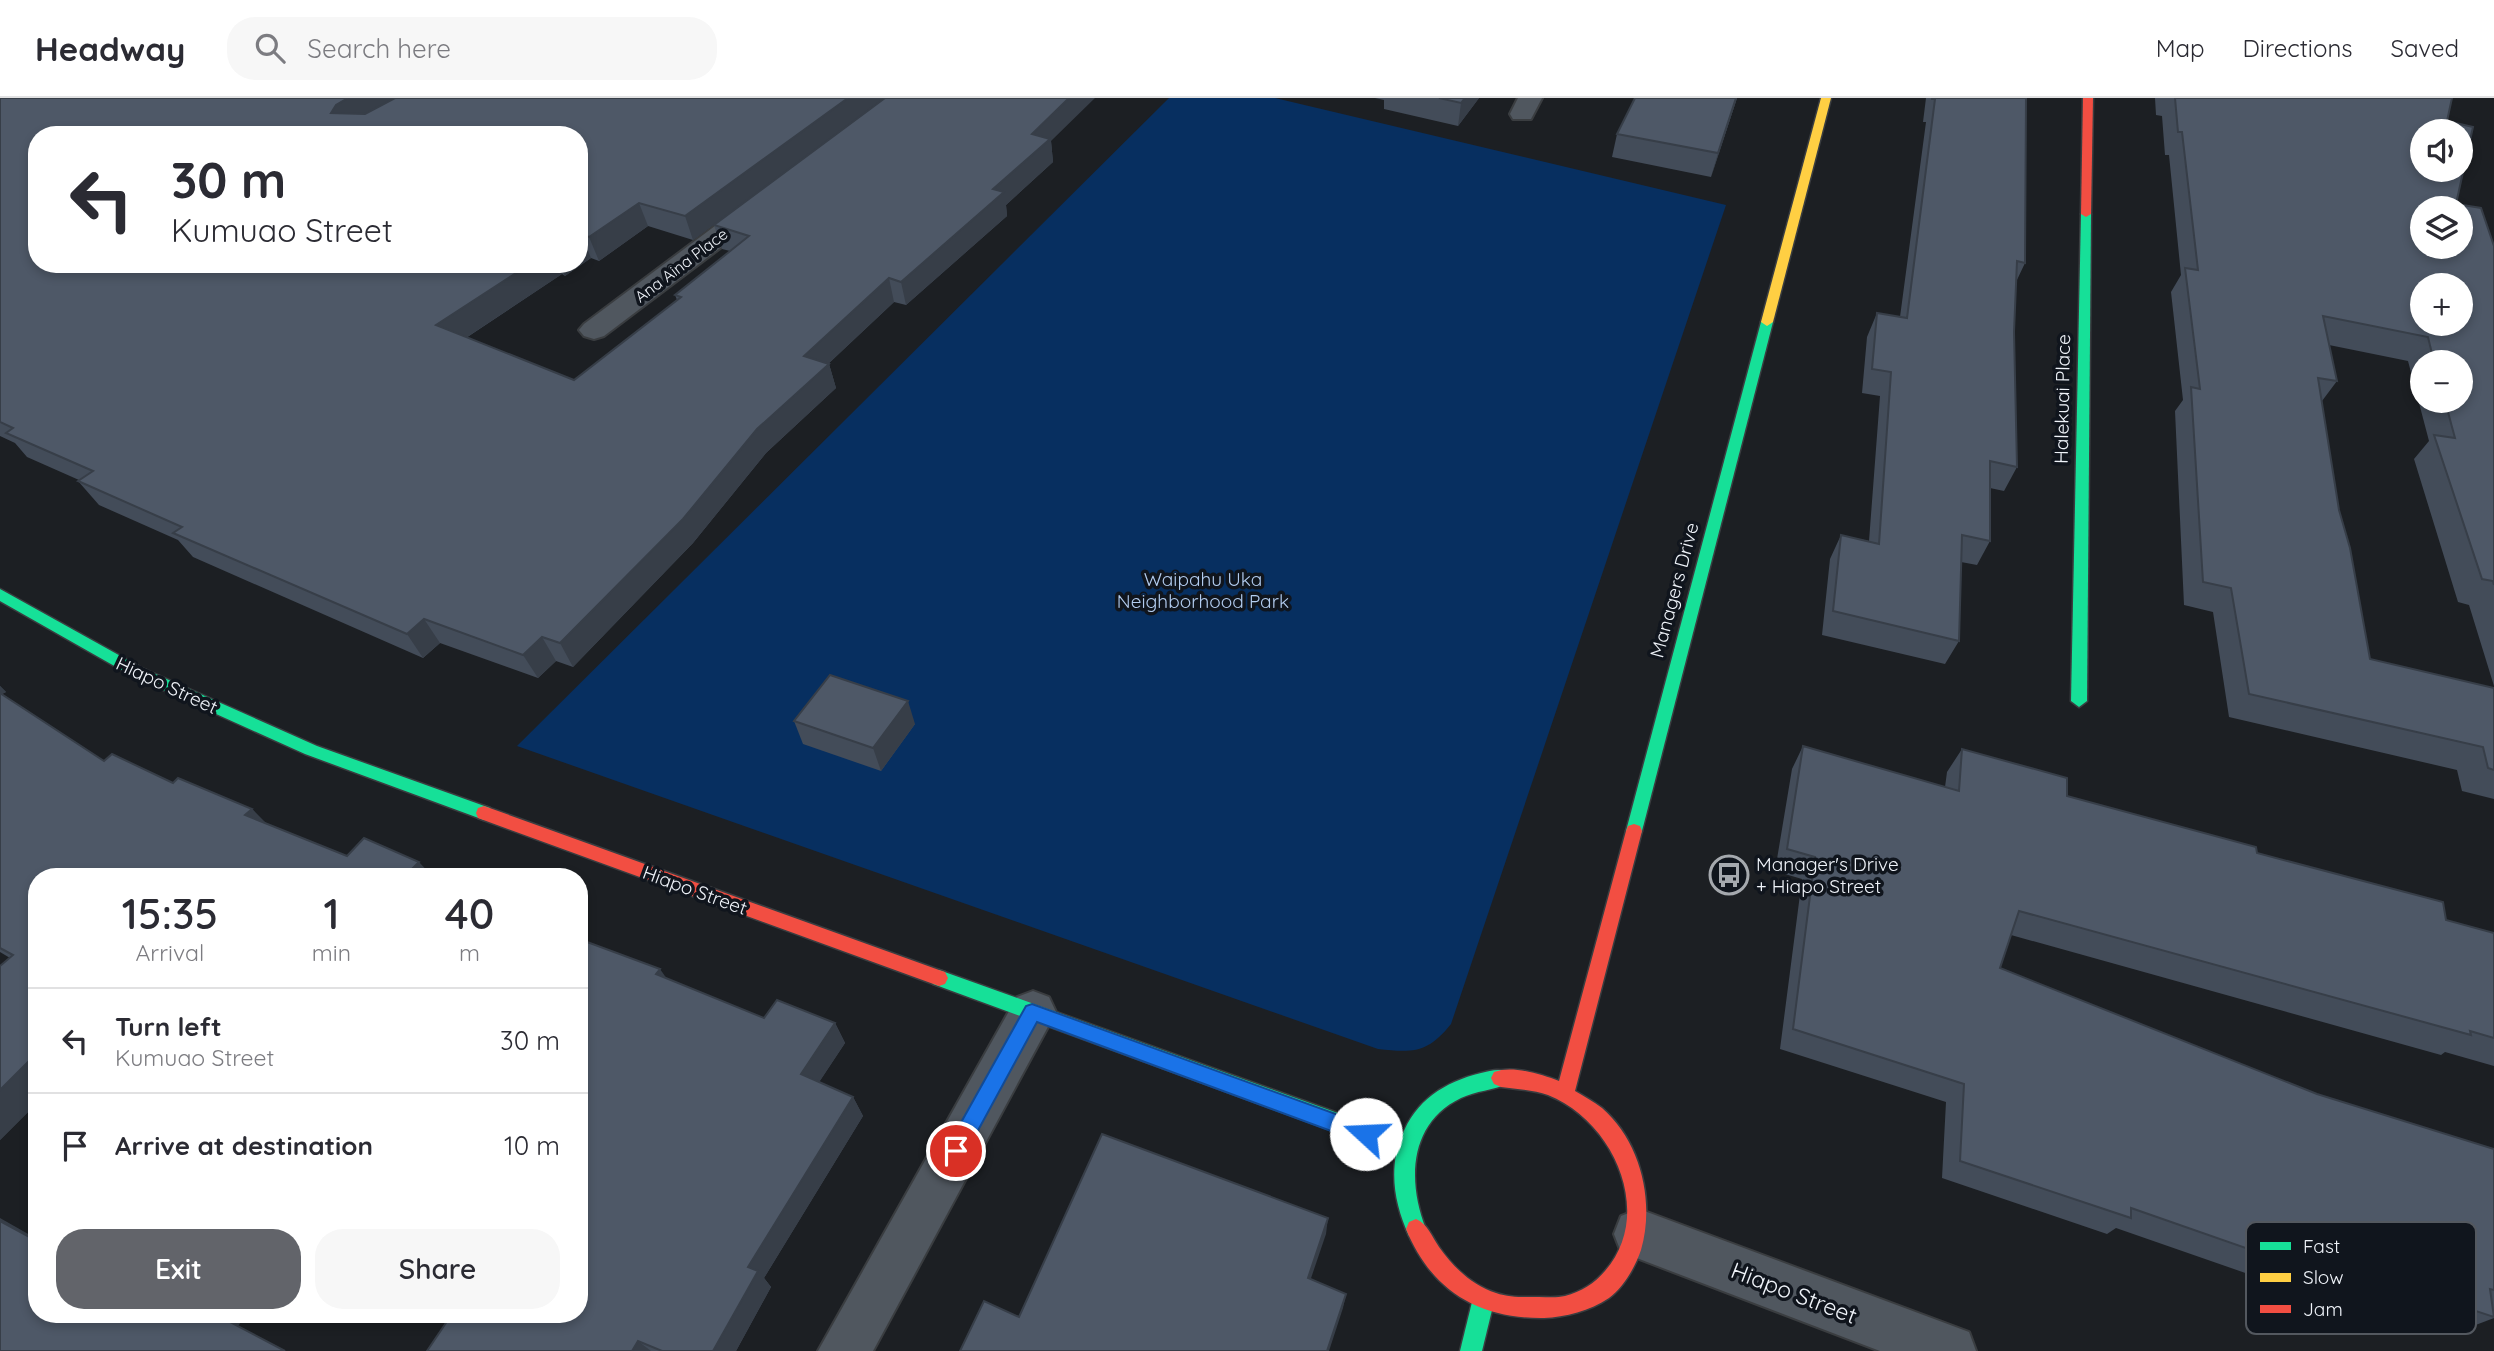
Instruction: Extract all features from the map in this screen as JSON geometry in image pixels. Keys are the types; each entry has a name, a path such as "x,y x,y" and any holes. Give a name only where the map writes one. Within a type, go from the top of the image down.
{"street":[{"name":"Managers Drive","path":"1565,1093 1826,98"},
{"name":"Halekuai Place","path":"2079,701 2088,98"},
{"name":"Ana Aina Place","path":"594,330 781,189"},
{"name":"Hiapo Street","path":"0,594 137,672 311,750 1407,1149"},
{"path":"844,1351 1032,1012"},
{"path":"1501,1078 1534,1082 1565,1093 1594,1113 1616,1137 1632,1169 1637,1191 1639,1234 1624,1269 1598,1296 1587,1301 1564,1311 1523,1313 1483,1302 1451,1281 1424,1251 1408,1217 1402,1182 1407,1149 1420,1121 1443,1098 1470,1083 1501,1078"},
{"name":"Hiapo Street","path":"1639,1234 1950,1351"},
{"path":"1471,1351 1483,1302"}],"green space":[{"name":"Waipahu Uka Neighborhood Park","path":"1169,98 1275,98 1726,205 1451,1024 1435,1041 1419,1049 1378,1049 517,746"}],"building":[{"path":"0,98 348,98 336,105 331,113 365,114 395,98 848,98 685,216 639,203 589,237 588,126 28,126 28,273 516,273 436,325 574,380 681,297 675,295 749,236 714,225 885,98 1069,98 1032,134 1050,139 993,189 1004,192 901,282 889,278 804,356 829,364 757,429 683,519 560,643 542,637 523,655 424,619 407,634 173,533 182,527 78,481 93,471 6,433 13,428 0,422"},
{"path":"1439,98 1465,98 1461,103"},
{"path":"1635,98 1736,98 1718,153 1617,134"},
{"path":"1932,98 2026,98 2025,263 2017,261 2014,332 2017,467 1990,461 1990,541 1962,535 1959,641 1833,611 1841,535 1879,544 1891,372 1872,369 1877,313 1907,318 1935,99"},
{"path":"2175,98 2452,98 2447,119 2410,119 2410,182 2461,182 2458,196 2410,196 2410,259 2473,259 2473,207 2481,208 2494,246 2494,585 2493,581 2482,579 2434,435 2455,438 2448,413 2473,413 2473,350 2431,350 2428,337 2423,336 2473,336 2473,273 2410,273 2410,333 2323,316 2337,381 2318,378 2339,510 2350,548 2370,659 2494,688 2494,770 2488,768 2483,747 2249,694 2231,588 2203,582 2191,387 2200,389 2185,268 2198,270 2182,132 2178,132"},
{"path":"830,675 908,701 873,748 794,721"},
{"path":"0,693 104,761 112,754 173,783 178,778 252,809 245,815 347,856 364,838 419,862 413,868 28,868 28,1062 0,1090 0,966 13,955 0,948"},
{"path":"1803,746 1959,791 1962,749 2067,778 2067,796 2256,847 2257,853 2443,902 2446,920 2494,933 2494,1038 2470,1031 2471,1035 2019,911 2000,968 2317,1094 2494,1149 2494,1290 2490,1289 2494,1317 2476,1311 2476,1222 2246,1222 2246,1248 2131,1208 2131,1218 1960,1161 1964,1084 1793,1029 1815,857 1787,849"},
{"path":"588,942 660,969 656,974 764,1018 777,1000 835,1023 801,1074 853,1097 748,1267 758,1271 713,1351 662,1351 638,1341 632,1351 427,1351 446,1323 588,1323"},
{"path":"1102,1134 1328,1218 1308,1278 1346,1294 1327,1351 960,1351 984,1301 1019,1317"},
{"path":"0,1221 28,1236 28,1323 232,1323 285,1351 0,1351"}],"traffic: fast":[{"path":"2079,701 2086,214"},
{"path":"1634,831 1767,322"},
{"path":"0,594 137,672 311,750 484,813"},
{"path":"939,978 1407,1148"},
{"path":"1416,1229 1406,1199 1404,1165 1412,1134 1420,1119 1438,1101 1455,1091 1501,1078"},
{"path":"1471,1351 1483,1302"}],"traffic: slow":[{"path":"1767,322 1826,98"}],"traffic: jam":[{"path":"2086,214 2088,98"},
{"path":"484,813 939,978"},
{"path":"1565,1093 1634,831"},
{"path":"1416,1229 1433,1257 1456,1281 1483,1299 1515,1308 1565,1307 1602,1290 1626,1262 1637,1227 1636,1188 1622,1150 1596,1116 1558,1090 1537,1083 1501,1078"}],"place":[{"name":"Manager's Drive + Hiapo Street","path":"1729,875"}],"route":[{"path":"956,1151 1032,1012 1366,1134"}]}
